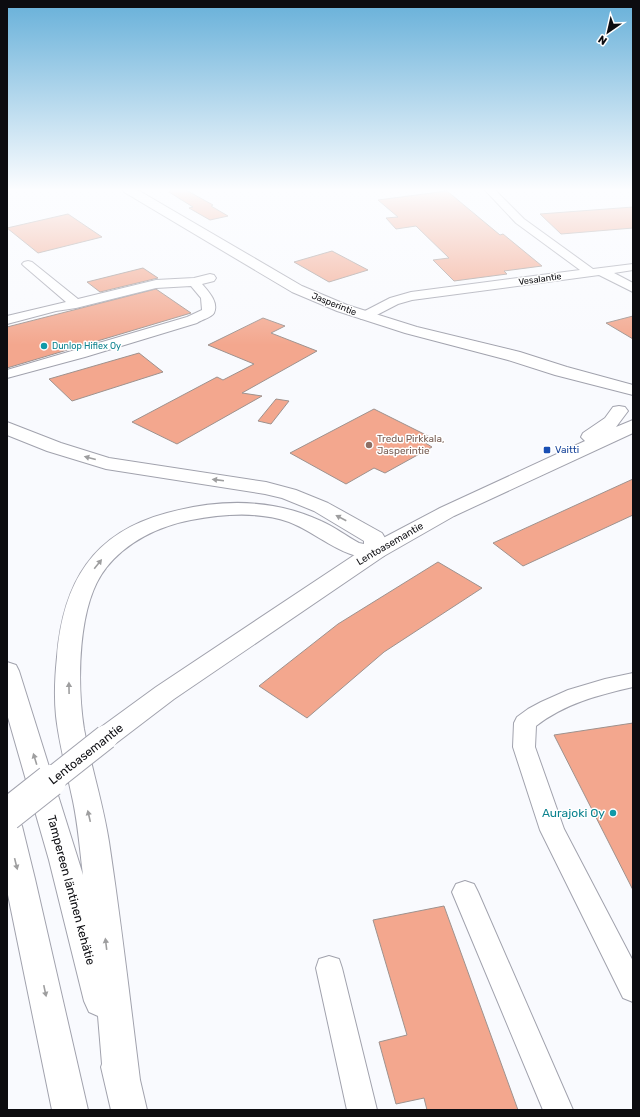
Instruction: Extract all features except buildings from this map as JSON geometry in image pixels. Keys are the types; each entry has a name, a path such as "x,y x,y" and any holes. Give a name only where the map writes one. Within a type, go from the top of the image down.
{"main road":[{"name":"Jasperintie","path":"216,241 297,289 365,316 411,330 514,356 561,371 627,403"},
{"name":"Lentoasemantie","path":"7,816 106,737 165,693 217,646 273,602 437,507 576,444 611,422 627,403"},
{"name":"Lentoasemantie","path":"368,546 447,512 633,426"},
{"path":"7,428 54,447 106,463 266,488 290,494 321,507 368,546"},
{"path":"126,1095 92,826 75,753 69,713 68,682 73,631 79,600 86,581 96,565 107,553 134,534 150,525 170,518 207,511 243,508 282,513 368,546"},
{"name":"Tampereen läntinen kehätie","path":"7,671 64,860 126,1095"},
{"path":"7,826 20,879 70,1110"}],"street":[{"path":"551,241 596,271 633,288"},
{"path":"28,264 76,304"},
{"name":"Vesalantie","path":"365,316 394,301 411,296 633,267"},
{"path":"7,320 55,306 76,304 156,284 194,282 210,278"},
{"path":"7,374 80,354 192,320 208,312 207,297 194,282"},
{"path":"633,680 609,685 558,702 535,714 525,723 524,747 552,830 633,988"},
{"path":"465,892 558,1110"},
{"path":"329,968 362,1110"}],"place":[{"name":"Dunlop Hiflex Oy","path":"44,346"},
{"name":"Tredu Pirkkala, Jasperintie","path":"369,445"},
{"name":"Vaitti","path":"547,450"},
{"name":"Aurajoki Oy","path":"613,813"}]}
